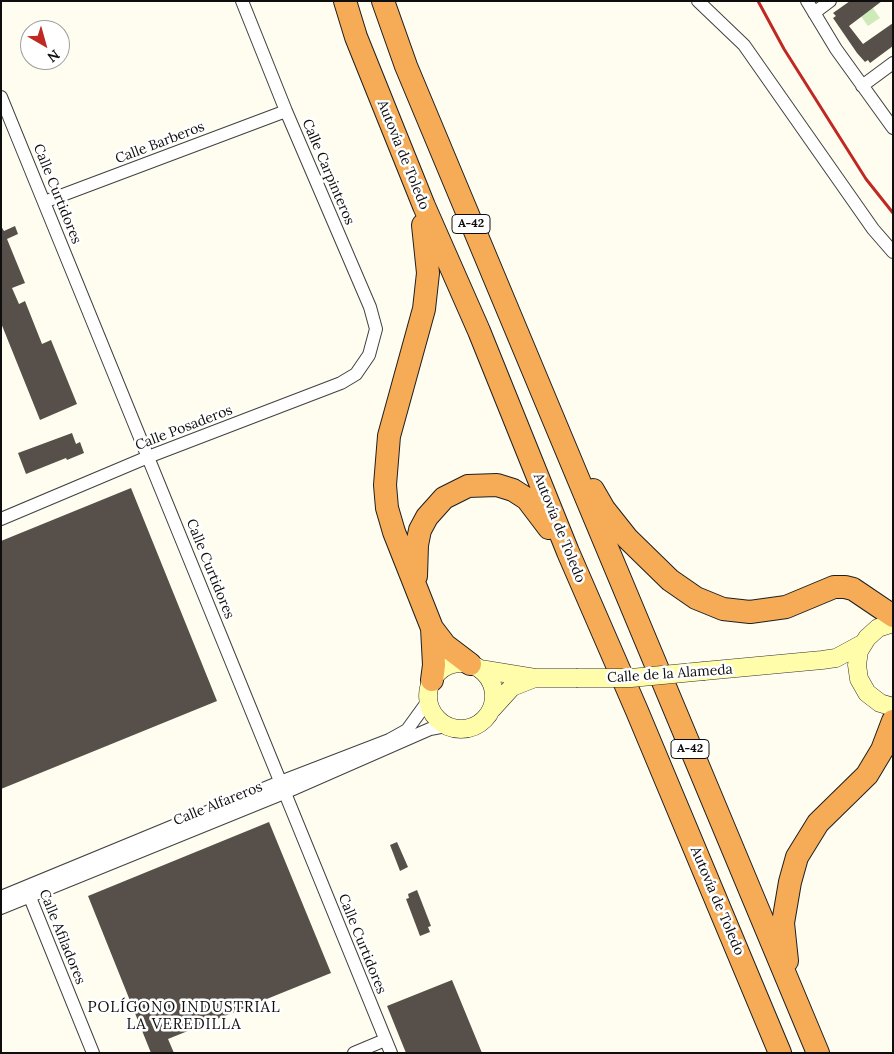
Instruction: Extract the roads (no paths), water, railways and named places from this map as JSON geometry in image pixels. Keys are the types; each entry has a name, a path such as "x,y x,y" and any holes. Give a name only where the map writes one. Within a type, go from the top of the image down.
{"highway":[{"name":"Autovía de Toledo","path":"345,1 356,37 424,206 479,331 568,552 637,711 780,1053"},
{"name":"A-42","path":"383,1 406,66 562,445 818,1053"},
{"path":"424,206 422,219 427,244 428,273 424,309 389,436 385,485 387,508 394,532 432,628 445,645 475,666"},
{"path":"562,445 573,453 604,510 626,538 670,580 696,598 723,609 750,612 786,607 834,587 845,587 853,589 893,616"},
{"path":"416,587 415,562 420,530 427,517 444,498 468,486 497,485 513,490 528,499 568,552"},
{"path":"430,691 434,665 432,628"},
{"path":"792,992 783,923 790,882 797,857 818,823 867,776 882,750 893,721"}],"street":[{"name":"Calle Carpinteros","path":"242,1 286,111 370,307 376,329 369,355"},
{"path":"698,1 744,44 873,229 893,252"},
{"path":"807,1 862,86 893,128"},
{"path":"814,13 830,1"},
{"path":"862,86 893,62"},
{"name":"Calle Curtidores","path":"1,97 390,1053"},
{"name":"Calle Barberos","path":"44,202 286,111"},
{"name":"Calle Posaderos","path":"1,519 148,458 341,383 356,374 369,355"},
{"name":"Calle de la Alameda","path":"475,666 535,678 631,678 804,663 836,658 862,644 872,632 893,623"},
{"path":"859,679 857,658 862,644"},
{"path":"459,663 475,666 488,677 493,687 492,709 485,719 476,726 456,729 446,726 437,720 430,691 438,672 448,666 459,663"},
{"name":"Calle de la Alameda","path":"804,663 845,669 859,679 873,698 893,707"},
{"name":"Calle de la Alameda","path":"492,709 512,687 535,678"},
{"name":"Calle Alfareros","path":"282,788 407,730 430,691"},
{"name":"Calle Alfareros","path":"1,908 28,892 282,788 430,729 446,726"},
{"name":"Calle Alfareros","path":"1,897 28,892"},
{"name":"Calle Afiladores","path":"28,892 93,1053"},
{"path":"354,1053 385,1040"}],"railway":[{"path":"758,1 784,49 866,179 893,213"}],"district":[{"name":"POLÍGONO INDUSTRIAL LA VEREDILLA","path":"184,1016"}]}
